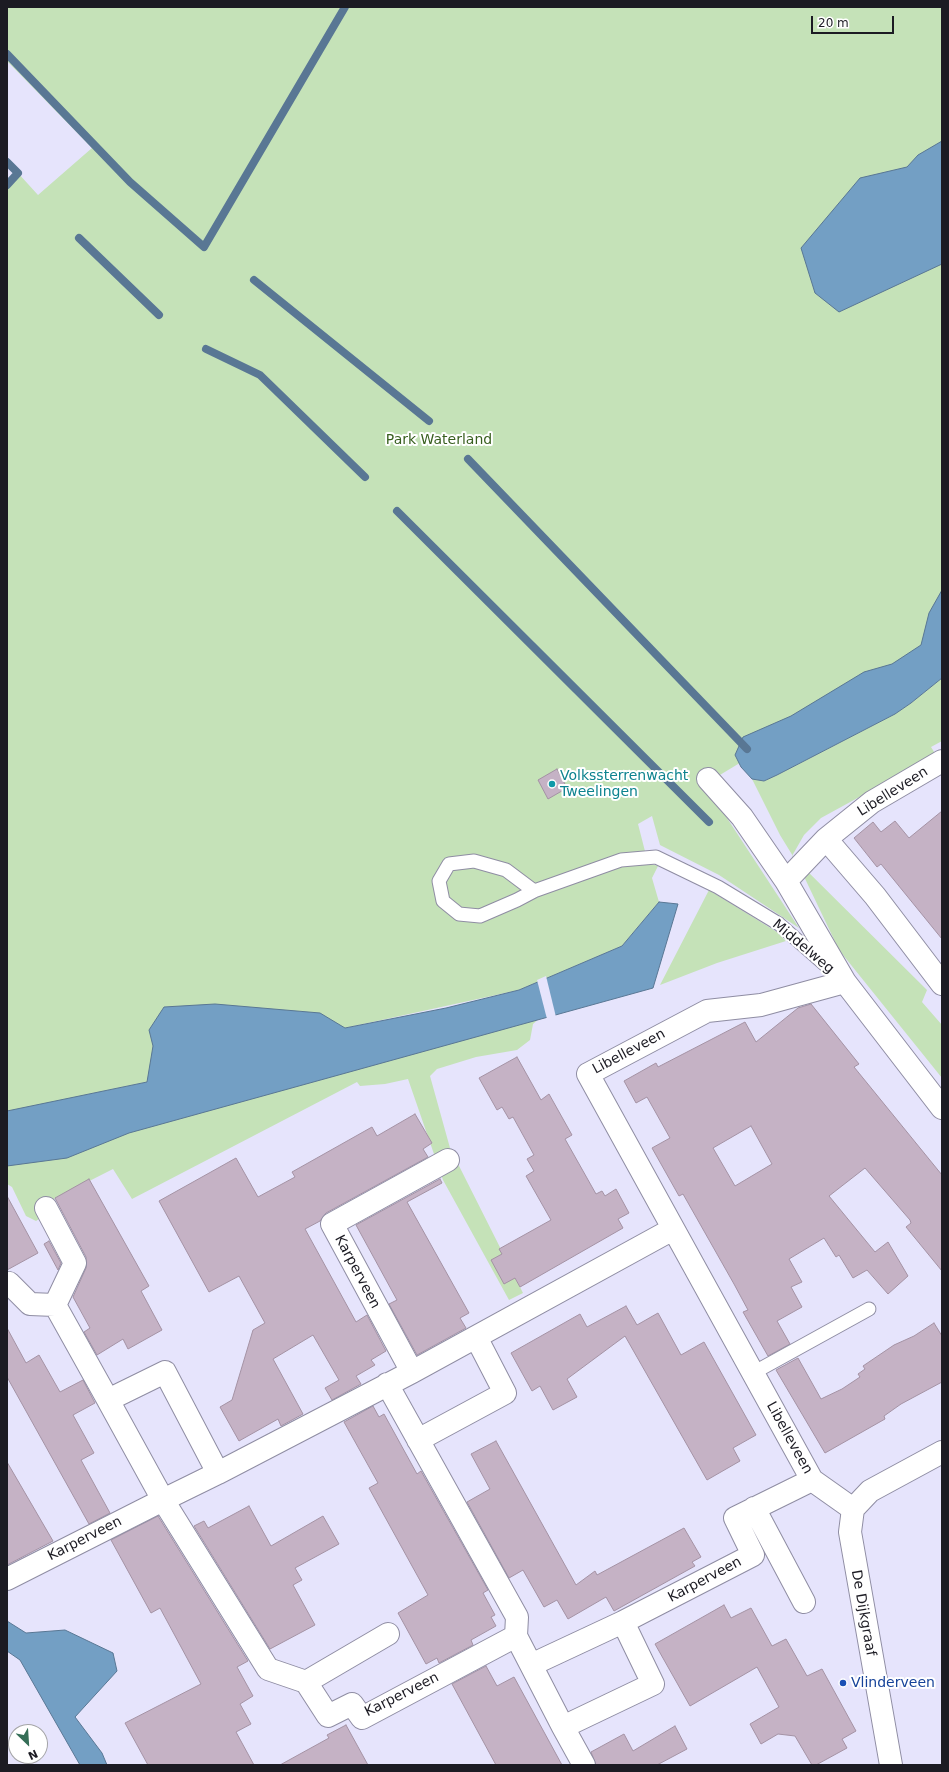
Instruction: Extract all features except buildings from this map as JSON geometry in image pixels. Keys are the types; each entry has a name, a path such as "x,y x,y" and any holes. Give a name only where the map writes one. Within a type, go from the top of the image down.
{"street":[{"name":"Libelleveen","path":"786,880 826,839 872,802 942,761"},
{"name":"Middelweg","path":"708,779 742,817 786,880 845,982"},
{"path":"826,839 874,896 942,984"},
{"name":"Libelleveen","path":"845,982 761,1005 707,1011 588,1074 812,1480 853,1509"},
{"path":"845,982 942,1108"},
{"name":"Karperveen","path":"412,1372 332,1224 448,1160"},
{"path":"46,1208 75,1263 55,1305"},
{"name":"Karperveen","path":"7,1579 218,1473 412,1372 673,1229"},
{"path":"7,1284 9,1283 30,1304 55,1305"},
{"path":"55,1305 163,1500 268,1669 306,1682 388,1634"},
{"path":"418,1440 505,1393 476,1337"},
{"path":"108,1400 164,1372 218,1473"},
{"path":"387,1384 517,1617 516,1636 584,1765"},
{"path":"853,1509 870,1491 942,1452"},
{"name":"Karperveen","path":"531,1666 623,1622 753,1555 735,1518 812,1480"},
{"path":"754,1508 804,1602"},
{"name":"De Dijkgraaf","path":"853,1509 850,1532 891,1765"},
{"path":"563,1727 653,1684 623,1622"},
{"name":"Karperveen","path":"306,1682 328,1716 352,1704 362,1718 516,1636"}],"lane":[{"name":"Middelweg","path":"534,891 506,870 474,861 449,864 439,881 443,901 459,914 480,916 534,891 621,860 656,857 718,887 779,924 845,982"},
{"path":"753,1374 869,1309"}],"green space":[{"name":"Park Waterland","path":"7,7 942,7 942,664 753,755 700,787 725,815 799,928 719,875 660,845 652,816 638,824 648,863 658,866 652,878 659,902 622,946 519,990 345,1028 301,1011 153,1069 147,1082 90,1094 7,1127 7,181 9,183 18,173 38,195 92,148 7,61"},
{"path":"942,678 942,741 931,747 936,755 821,818 804,835 792,855 780,835 752,779 764,781 895,714"},
{"path":"794,858 927,990 922,1002 942,1025 942,1078 839,950"},
{"path":"709,890 777,932 786,941 717,963 660,985"},
{"path":"540,1018 533,1024 530,1040 517,1050 476,1057 437,1069 430,1076 450,1148 523,1293 509,1300 443,1180 408,1079 385,1084 360,1086 357,1082 132,1199 113,1169 40,1206 45,1215 36,1221 26,1216 12,1187 7,1184 7,1156"}],"water":[{"path":"942,141 942,264 839,312 815,293 801,248 860,178 907,167 918,155"},
{"path":"942,590 942,678 895,714 764,781 752,779 741,767 735,755 743,737 791,716 864,672 892,664 921,645 929,613"},
{"path":"659,902 678,904 653,988 129,1133 67,1158 7,1166 7,1111 147,1082 153,1046 149,1030 164,1007 215,1004 320,1013 345,1028 446,1008 519,990 622,946"},
{"path":"7,1621 26,1633 65,1630 113,1653 117,1671 75,1717 102,1753 107,1765 80,1765 20,1660 7,1651"}],"pier":[{"path":"546,976 556,1017 547,1019 537,980"}],"waterway":[{"path":"7,54 130,182 204,247 345,7"},
{"path":"7,162 18,173 7,185"},
{"path":"79,238 159,315"},
{"path":"254,280 429,421"},
{"path":"206,349 260,375 365,477"},
{"path":"468,459 747,749"},
{"path":"397,511 709,822"}],"place":[{"name":"Volkssterrenwacht Tweelingen","path":"552,784"},
{"name":"Vlinderveen","path":"843,1683"}]}
